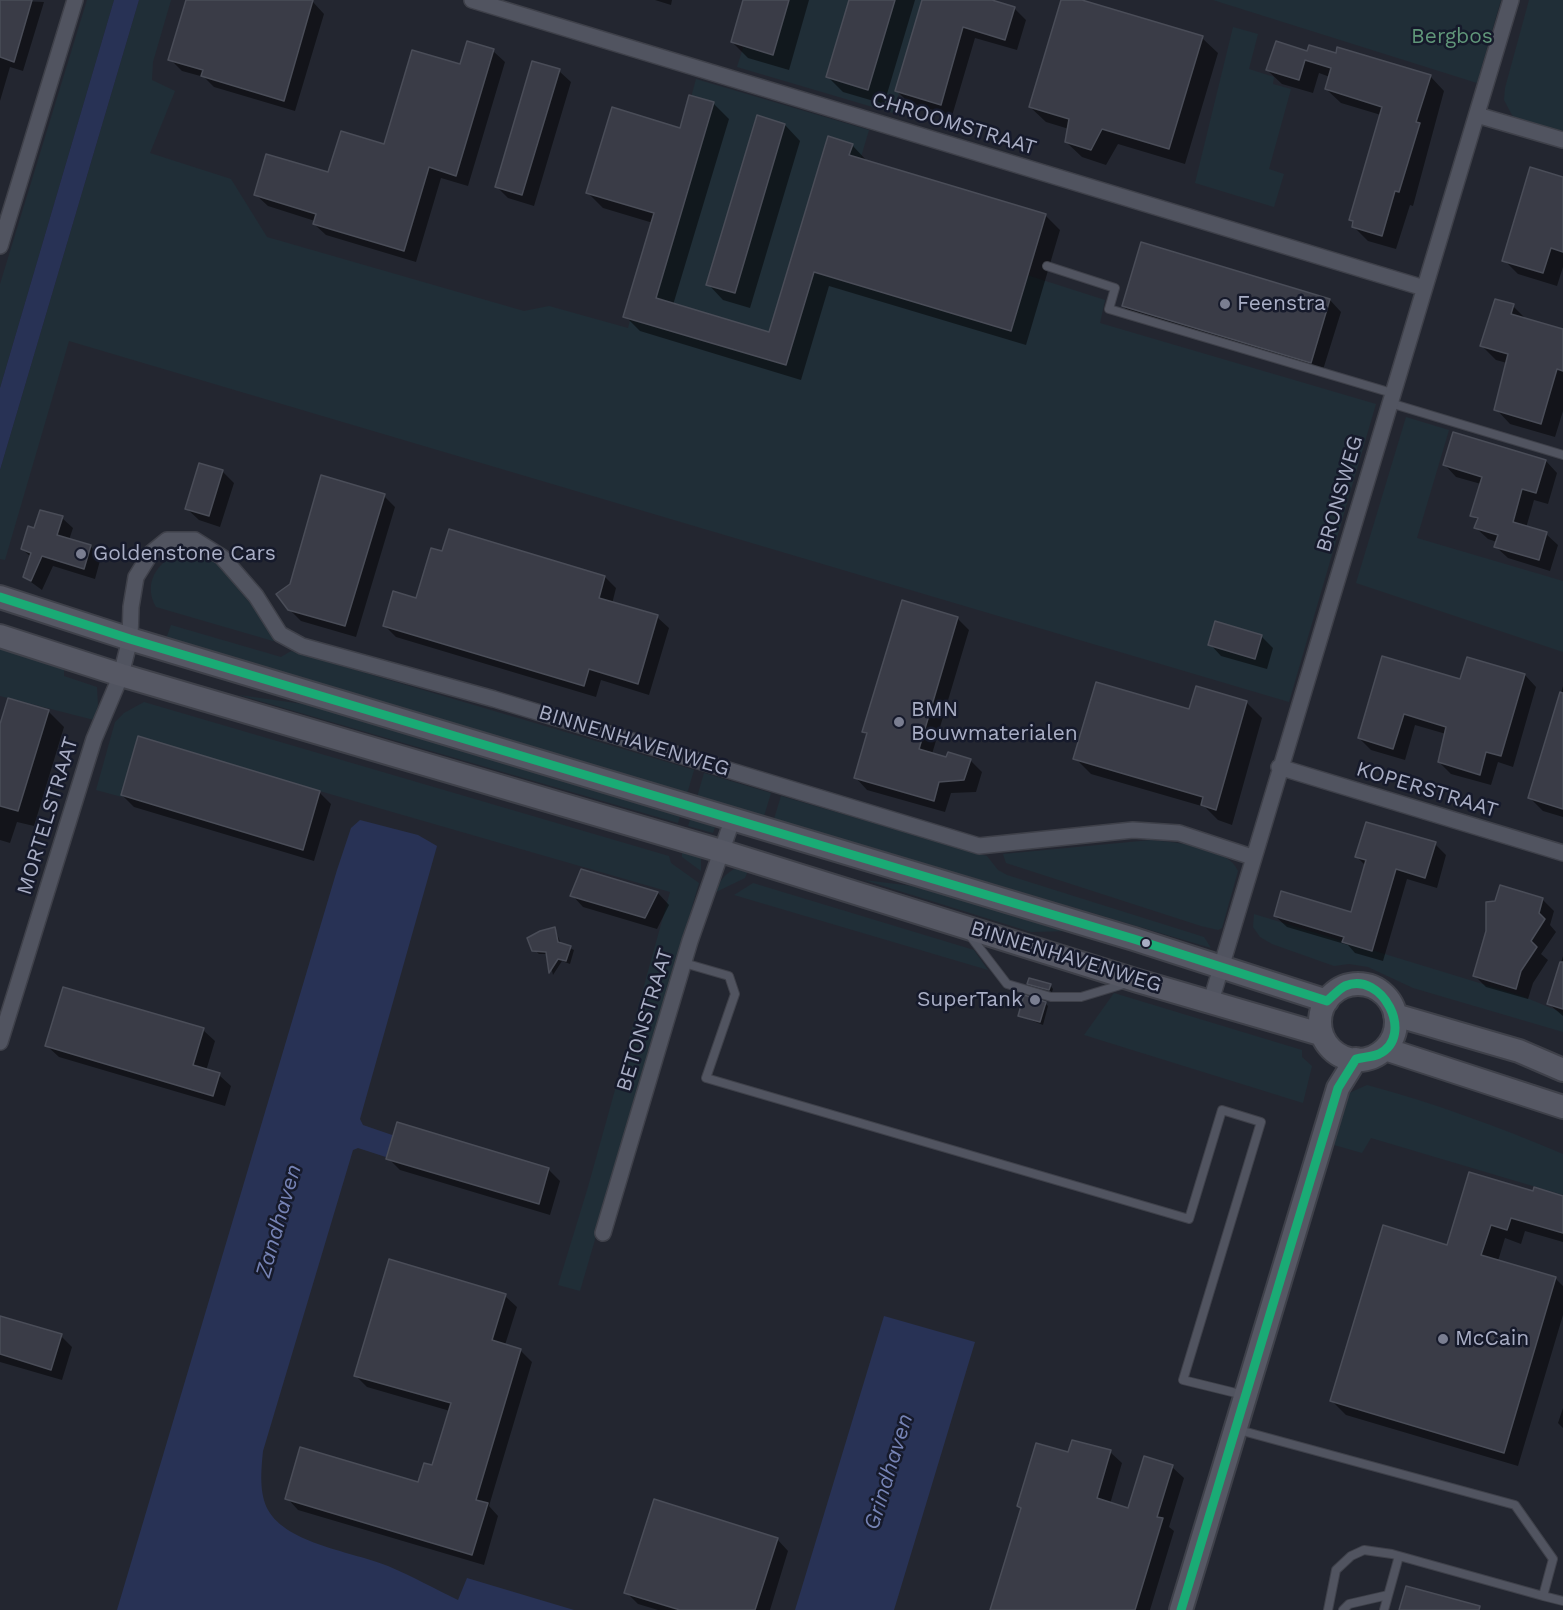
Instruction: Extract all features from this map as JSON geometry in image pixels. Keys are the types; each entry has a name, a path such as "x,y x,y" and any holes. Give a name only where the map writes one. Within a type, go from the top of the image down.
{"main road":[{"name":"BINNENHAVENWEG","path":"0,597 130,639 1221,966 1327,1001"},
{"name":"BINNENHAVENWEG","path":"0,636 121,675 721,851 960,924 1138,981 1210,1001 1327,1042"},
{"path":"1327,1042 1356,1059 1371,1058 1385,1049 1394,1033 1395,1015 1390,1002 1380,992 1367,986 1347,985 1327,1001 1321,1014 1327,1042 1338,1089"},
{"path":"1395,1015 1520,1051 1563,1070"},
{"path":"1385,1049 1563,1107"},
{"path":"1181,1610 1338,1089 1356,1059"}],"street":[{"path":"0,246 75,0"},
{"name":"CHROOMSTRAAT","path":"472,0 1424,288"},
{"name":"BRONSWEG","path":"1210,1001 1511,0"},
{"path":"1477,115 1563,140"},
{"name":"BINNENHAVENWEG","path":"121,675 130,639 131,607 136,577 151,553 167,540 195,540 222,557 256,596 280,634 302,646 494,699 979,846 1133,830 1179,833 1252,857"},
{"name":"MORTELSTRAAT","path":"0,1042 94,739 121,675"},
{"name":"KOPERSTRAAT","path":"1280,767 1563,853"},
{"name":"BETONSTRAAT","path":"603,1233 684,963 732,820"}],"lane":[{"path":"1047,267 1115,288 1109,309 1563,455"},
{"path":"960,924 1007,984 1051,997 1081,997 1138,981"},
{"path":"684,963 729,976 735,994 706,1078 1189,1219 1222,1110 1261,1122 1183,1380 1245,1395"},
{"path":"1234,1429 1515,1505 1553,1559 1544,1596"},
{"path":"1328,1610 1336,1570 1351,1556 1364,1551 1399,1556 1563,1601"},
{"path":"1384,1610 1399,1556"},
{"path":"1343,1610 1349,1604 1388,1595"}],"green space":[{"path":"87,0 114,0 0,388 0,284"},
{"path":"139,0 171,0 153,62 152,80 175,91 150,153 231,179 267,237 524,311 549,306 628,328 696,79 869,130 829,265 1013,324 1027,275 1105,300 1100,323 1376,404 1289,702 69,341 5,560 0,559 0,470"},
{"path":"758,0 927,0 893,113 737,67"},
{"name":"Bergbos","path":"1213,0 1501,0 1477,83"},
{"path":"1529,0 1563,0 1563,132 1513,117 1504,100 1505,88"},
{"path":"1233,27 1258,34 1249,69 1274,77 1273,84 1291,89 1269,169 1284,174 1274,207 1195,183"},
{"path":"1406,417 1449,430 1417,538 1563,581 1563,652 1356,583"},
{"path":"189,552 216,563 280,638 273,641 156,607 151,588 156,571 170,558"},
{"path":"171,625 281,657 291,651 694,770 687,794 166,639"},
{"path":"0,644 64,664 64,676 97,687 98,706 94,720 0,696"},
{"path":"239,695 338,709 682,810 678,823"},
{"path":"144,702 669,856 671,863 699,883 580,1291 558,1285 588,1187 670,892 139,739 122,797 96,790 115,722 124,713"},
{"path":"704,773 771,793 764,816 697,797"},
{"path":"781,796 987,856 998,870 1007,875 1204,937 1211,948 774,819"},
{"path":"692,814 717,821 713,833 688,826"},
{"path":"1151,840 1199,847 1224,856 1233,863 1238,871 1222,928 1218,930 1201,926 1006,863 1003,854"},
{"path":"682,848 701,853 701,871 682,857"},
{"path":"741,866 749,868 745,878 716,892 725,876"},
{"path":"864,880 937,889 1070,931 1031,932"},
{"path":"753,883 974,950 988,970 734,895"},
{"path":"1254,914 1522,996 1563,1013 1563,1032 1413,988 1368,967 1349,964 1334,966 1272,944 1260,937 1253,927"},
{"path":"1114,993 1302,1050 1302,1057 1312,1066 1303,1103 1084,1035"},
{"path":"1367,1085 1466,1116 1563,1154 1563,1195 1371,1138 1362,1153 1334,1145 1349,1093"}],"water":[{"path":"114,0 139,0 0,470 0,388"},
{"name":"Zandhaven","path":"360,820 418,835 437,846 360,1119 363,1125 398,1137 392,1159 358,1148 353,1150 263,1451 261,1474 263,1496 268,1510 277,1522 305,1539 388,1566 458,1600 467,1578 574,1610 117,1610 337,870 351,828"},
{"name":"Grindhaven","path":"884,1316 975,1342 894,1610 795,1610"}],"building":[{"path":"0,0 32,0 14,62 0,57"},
{"path":"186,0 313,0 284,101 201,76 203,70 168,60"},
{"path":"743,0 789,0 773,55 731,42"},
{"path":"849,0 895,0 868,90 826,77"},
{"path":"922,0 992,0 1015,7 1005,40 963,27 941,105 895,91"},
{"path":"1061,0 1082,0 1203,36 1169,149 1102,129 1091,150 1065,142 1069,119 1029,107"},
{"path":"467,41 494,49 456,176 429,167 404,251 313,224 316,214 254,195 266,154 328,172 341,131 384,144 412,50 460,64"},
{"path":"1276,41 1307,51 1309,45 1336,53 1337,47 1431,75 1416,122 1420,123 1399,192 1395,191 1382,236 1352,227 1353,221 1349,220 1382,107 1325,89 1331,68 1305,60 1299,80 1266,70"},
{"path":"532,61 560,69 522,195 495,187"},
{"path":"689,95 714,102 656,298 769,332 828,136 853,144 849,155 1046,214 1011,331 814,272 786,365 623,317 654,213 586,193 612,107 680,128"},
{"path":"757,115 785,124 735,293 706,285"},
{"path":"1530,167 1563,177 1563,252 1551,248 1543,273 1502,261"},
{"path":"1141,242 1330,299 1311,363 1122,306"},
{"path":"1495,299 1514,304 1511,314 1563,329 1563,371 1557,369 1541,424 1494,410 1508,354 1480,346"},
{"path":"1453,432 1546,460 1536,493 1522,489 1513,522 1547,532 1539,560 1494,547 1498,535 1474,528 1478,518 1470,516 1482,477 1443,465"},
{"path":"199,463 223,470 209,516 185,509"},
{"path":"321,475 385,494 345,626 288,610 276,594 290,584"},
{"path":"40,510 63,516 57,535 91,545 84,569 42,556 31,581 23,577 31,553 21,549 28,526 34,528"},
{"path":"449,529 605,576 599,598 658,615 638,684 589,669 584,686 383,626 393,591 416,598 431,548 442,551"},
{"path":"902,600 958,617 919,749 946,757 948,752 971,759 964,780 939,782 934,801 854,778 867,733 862,732"},
{"path":"1215,621 1262,635 1255,659 1208,645"},
{"path":"1382,656 1460,679 1467,657 1525,674 1501,756 1486,752 1480,775 1438,762 1446,727 1404,714 1393,749 1358,738"},
{"path":"1096,682 1189,709 1196,686 1247,701 1216,810 1201,805 1203,797 1073,759"},
{"path":"1560,692 1563,693 1563,809 1528,798"},
{"path":"8,698 49,710 18,811 0,806 0,724"},
{"path":"138,736 320,791 303,850 121,795"},
{"path":"1366,822 1436,842 1425,878 1396,869 1372,951 1342,942 1344,937 1274,916 1281,891 1351,912 1366,860 1355,857"},
{"path":"581,869 658,892 645,918 570,896"},
{"path":"1500,885 1543,898 1539,913 1545,919 1531,941 1537,947 1521,971 1516,989 1473,976 1486,931 1486,902 1495,901"},
{"path":"555,927 558,942 571,946 566,961 558,959 549,973 546,952 532,951 527,938"},
{"path":"1560,962 1563,962 1563,1009 1547,1004"},
{"path":"1029,978 1051,984 1049,990 1027,984"},
{"path":"63,987 204,1028 193,1065 220,1073 213,1096 45,1046"},
{"path":"1024,995 1046,1002 1040,1022 1018,1016"},
{"path":"397,1122 549,1168 539,1204 386,1159"},
{"name":"McCain","path":"1469,1172 1533,1191 1534,1187 1563,1196 1563,1233 1511,1218 1507,1230 1491,1225 1481,1255 1556,1277 1504,1453 1330,1401 1383,1225 1447,1245"},
{"path":"389,1259 506,1294 492,1340 521,1349 476,1500 488,1503 472,1555 285,1499 300,1447 418,1482 424,1463 432,1465 451,1403 354,1376"},
{"path":"0,1316 62,1334 51,1370 0,1354"},
{"path":"1072,1440 1111,1450 1097,1498 1128,1508 1144,1456 1173,1465 1157,1517 1163,1518 1135,1610 990,1610 1021,1508 1017,1506 1036,1443 1068,1452"},
{"path":"654,1499 778,1538 755,1610 680,1610 624,1593"},
{"path":"1406,1586 1480,1606 1479,1610 1399,1610"}],"transit line":[{"path":"0,597 130,639 1134,939 1327,1001 1345,986 1359,984 1371,987 1382,996 1390,1007 1394,1020 1394,1034 1390,1045 1379,1054 1356,1059 1338,1088 1181,1610"}],"place":[{"name":"Feenstra","path":"1225,304"},
{"name":"Goldenstone Cars","path":"81,554"},
{"name":"BMN Bouwmaterialen","path":"899,722"},
{"name":"SuperTank","path":"1035,1000"},
{"name":"McCain","path":"1443,1339"}]}
